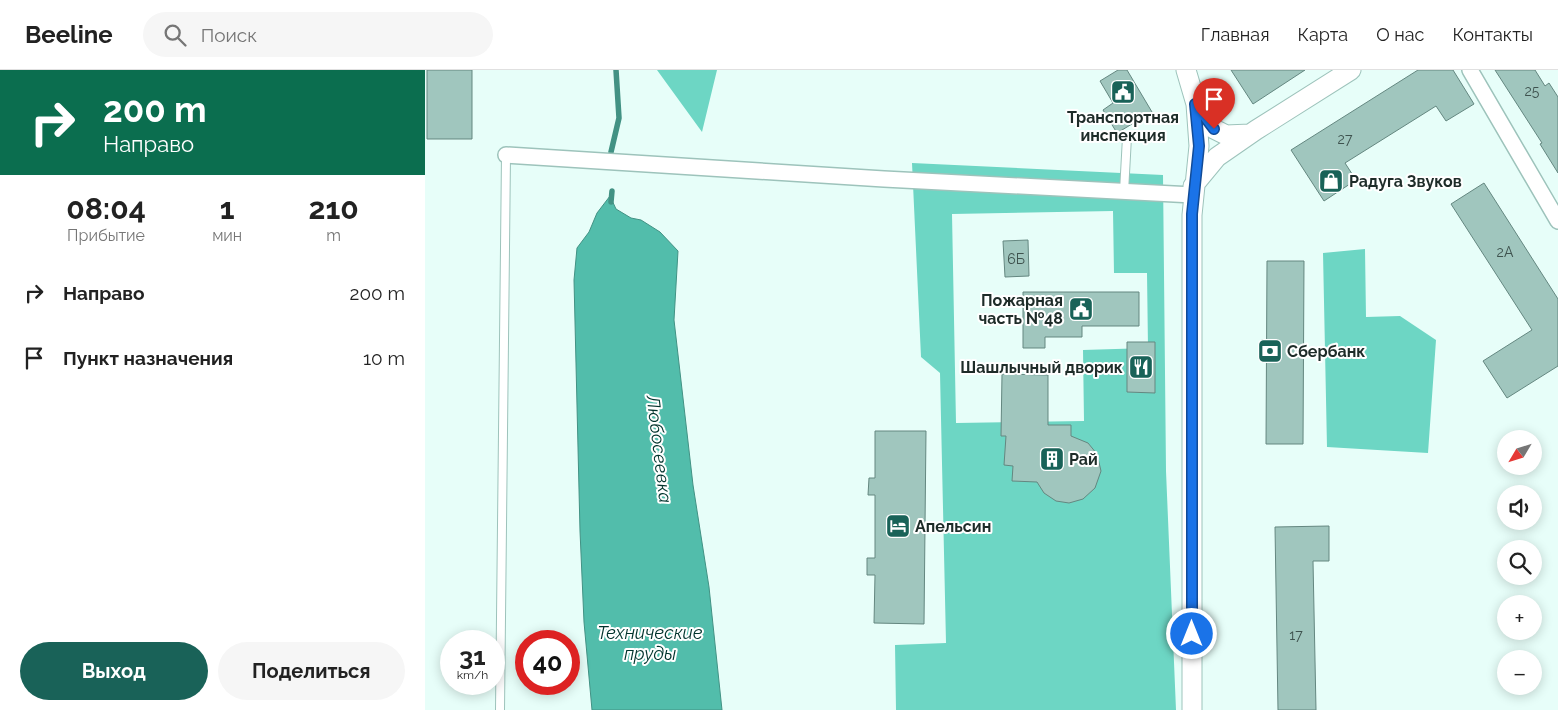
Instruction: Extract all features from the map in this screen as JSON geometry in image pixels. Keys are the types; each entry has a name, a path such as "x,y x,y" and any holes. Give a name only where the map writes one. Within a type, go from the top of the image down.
{"street":[{"path":"1186,70 1195,104 1199,146 1193,190 1192,710"},
{"path":"1193,190 1217,157 1351,70"},
{"path":"1470,70 1558,221"},
{"path":"1195,104 1214,129 1226,135 1250,134"},
{"path":"506,155 893,180 1124,192 1193,190"}],"lane":[{"path":"1124,192 1127,137"},
{"path":"500,710 506,155"}],"shaded area":[{"path":"657,70 717,70 702,132"},
{"path":"912,163 1163,175 1166,471 1176,710 896,710 895,645 946,643 940,373 921,357","holes":["1113,211 1114,273 1147,273 1148,348 1083,350 1084,421 956,423 952,214"]},
{"path":"1365,249 1366,317 1400,316 1436,340 1428,453 1327,447 1323,253"}],"water":[{"name":"Технические пруды","path":"610,196 616,209 631,218 641,220 660,232 678,251 674,320 693,485 709,587 722,710 592,710 584,622 580,531 574,280 577,248 589,232 597,213"}],"building":[{"path":"427,70 472,70 472,139 427,139"},
{"name":"Транспортная инспекция","path":"1118,70 1127,70 1152,112 1117,133 1103,110 1113,103 1100,81"},
{"path":"1231,70 1305,70 1253,104"},
{"path":"1418,70 1453,70 1474,104 1446,121 1436,106 1345,163 1356,180 1324,201 1291,150"},
{"path":"1495,70 1535,70 1545,86 1549,83 1558,97 1558,173 1540,144 1542,143"},
{"path":"1484,183 1558,299 1558,366 1507,398 1483,361 1532,330 1451,204"},
{"path":"1028,240 1029,276 1005,277 1003,241"},
{"path":"1267,261 1304,261 1303,444 1266,444"},
{"name":"Пожарная часть №48","path":"1023,292 1139,292 1139,326 1082,326 1082,337 1045,337 1045,348 1023,348"},
{"name":"Шашлычный дворик","path":"1127,342 1155,342 1155,393 1127,392"},
{"name":"Рай","path":"1002,374 1048,375 1048,425 1071,425 1071,436 1088,443 1097,454 1101,471 1095,488 1083,499 1069,503 1056,501 1044,493 1037,482 1012,481 1013,466 1004,465 1006,436 1001,436"},
{"path":"875,431 926,431 924,624 874,623 875,575 867,575 867,558 875,558 875,495 868,495 869,478 875,478"},
{"path":"1329,526 1329,561 1313,561 1316,710 1278,710 1275,527"}],"waterway":[{"name":"Любосеевка","path":"611,152 619,118 616,70"},
{"name":"Любосеевка","path":"611,202 612,191"}],"place":[{"name":"Транспортная инспекция","path":"1123,92"},
{"name":"Радуга Звуков","path":"1331,181"},
{"name":"Пожарная часть №48","path":"1081,309"},
{"name":"Сбербанк","path":"1270,351"},
{"name":"Шашлычный дворик","path":"1141,367"},
{"name":"Рай","path":"1052,459"},
{"name":"Апельсин","path":"898,526"}],"route":[{"path":"1192,634 1192,214 1193,186 1199,146 1195,104 1214,129"}]}
